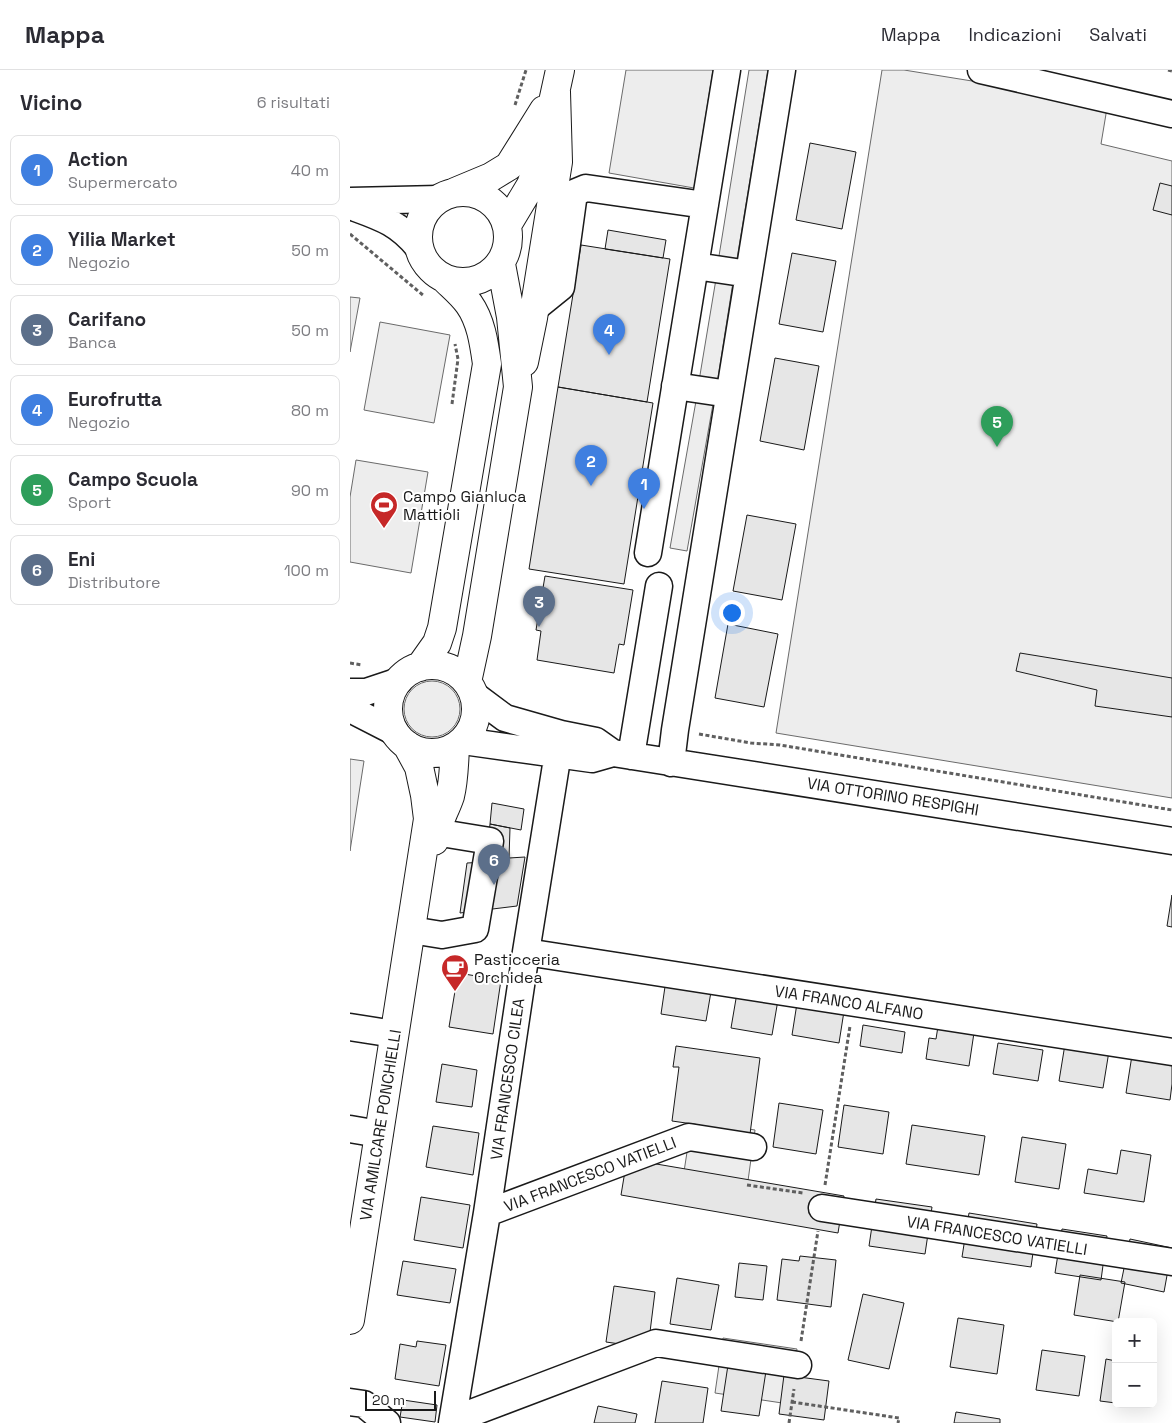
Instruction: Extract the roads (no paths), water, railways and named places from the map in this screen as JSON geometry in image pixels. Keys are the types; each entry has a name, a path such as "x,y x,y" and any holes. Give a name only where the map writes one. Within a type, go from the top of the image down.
{"main road":[{"path":"419,248 418,234 421,220 428,208 447,195 490,177 509,166 558,81"},
{"path":"518,387 535,308 558,162 558,81"},
{"name":"VIA AMILCARE PONCHIELLI","path":"411,930 431,861 435,832 450,795 459,744 470,732 475,720 476,707 470,688 518,387 512,324 501,264 509,239 507,225 531,185 541,157 558,81"},
{"path":"447,195 469,192 482,195 493,202 502,213 507,225"},
{"name":"VIA AMILCARE PONCHIELLI","path":"351,1304 428,819 419,767 390,720 388,706 392,692 437,643 442,628 486,364 482,334 469,304 444,278 433,271 424,260 419,248"},
{"path":"444,278 459,282 475,281 489,275 501,264"},
{"path":"410,674 433,665 445,667 457,673 470,688"},
{"path":"401,739 418,751 430,754 443,752 459,744"}],"street":[{"path":"648,553 727,70"},
{"path":"671,762 676,721 782,70"},
{"path":"981,70 1172,114"},
{"path":"535,308 561,287 574,193 586,188 704,205"},
{"path":"350,201 447,195"},
{"path":"350,206 390,221 408,234 419,248"},
{"path":"695,266 749,274"},
{"path":"675,386 729,394"},
{"path":"622,754 659,586"},
{"path":"350,692 366,692 410,674"},
{"name":"VIA OTTORINO RESPIGHI","path":"470,688 505,718 560,745"},
{"path":"350,709 401,739"},
{"name":"VIA OTTORINO RESPIGHI","path":"459,744 560,745 596,741 622,754 1172,841"},
{"name":"VIA FRANCESCO CILEA","path":"453,1421 560,745"},
{"path":"411,930 442,935 475,929 490,841 435,832"},
{"name":"VIA FRANCO ALFANO","path":"526,952 1172,1052"},
{"path":"350,1027 394,1034"},
{"path":"350,1130 379,1134"},
{"name":"VIA FRANCESCO VATIELLI","path":"487,1213 689,1137 753,1147"},
{"name":"VIA FRANCESCO VATIELLI","path":"813,1201 1172,1262"},
{"path":"453,1421 656,1343 798,1365"},
{"path":"350,1402 364,1404 387,1423"}],"place":[{"name":"Eurofrutta","path":"609,355"},
{"name":"Campo Scuola","path":"997,447"},
{"name":"Yilia Market","path":"591,486"},
{"name":"Action","path":"644,509"},
{"name":"Campo Gianluca Mattioli","path":"384,529"},
{"name":"Carifano","path":"539,627"},
{"name":"Eni","path":"494,885"},
{"name":"Pasticceria Orchidea","path":"455,992"}]}
